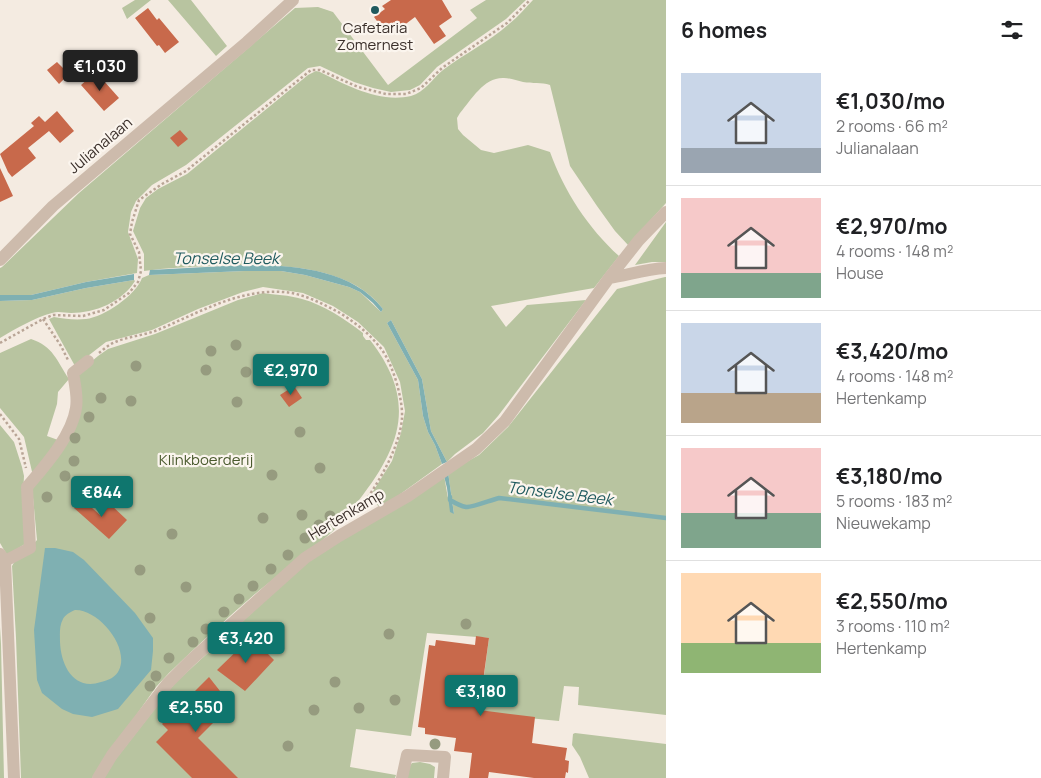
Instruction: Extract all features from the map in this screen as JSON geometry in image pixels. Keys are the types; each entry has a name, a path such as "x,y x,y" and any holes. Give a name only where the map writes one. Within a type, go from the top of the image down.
{"street":[{"name":"Julianalaan","path":"0,260 53,206 247,42 293,0"},
{"name":"Hertenkamp","path":"98,778 112,755 168,683 305,558 408,496 476,449 505,421 609,278 639,240 666,212"},
{"path":"609,278 649,269 666,268"},
{"path":"14,778 2,558 30,548 27,487 46,465 66,435 74,418 77,398 73,374 88,361"},
{"path":"402,778 407,755 445,757 443,778"}],"path":[{"path":"0,343 42,319 53,315 83,316 104,310 129,292 138,282 141,270 139,252 130,234 139,200 162,184 186,171 311,70 320,70 358,87 386,94 406,94 421,88 442,68 506,23 530,0"},
{"path":"88,361 112,344 153,332 220,302 262,291 286,292 309,298 331,308 353,321 383,351 399,387 402,418 397,439 388,464 360,508"},
{"path":"42,319 61,346 73,374"},
{"path":"0,414 19,439 26,463 27,487"}],"green space":[{"path":"135,0 151,0 127,19 122,8"},
{"path":"168,0 191,0 227,46 216,56"},
{"path":"486,0 526,0 506,19 437,67 420,85 410,90 391,92 354,82 320,66 308,68 186,165 152,185 136,201 131,212 128,232 138,259 137,273 86,282 31,295 0,295 0,268 79,193 295,8 318,7 333,12 388,85 477,18 470,10"},
{"path":"533,0 666,0 666,203 628,245 615,231 570,166 550,85 527,83 506,78 490,81 479,90 457,118 458,129 463,135 481,150 494,153 528,145 550,152 562,181 578,208 597,233 619,256 594,288 491,306 506,327 527,305 586,300 498,416 483,433 447,462 431,431 422,379 391,320 387,323 418,380 423,416 442,464 381,508 371,500 373,497 372,493 392,461 401,433 405,411 400,382 384,347 358,322 333,306 303,293 263,287 243,292 198,309 152,330 106,342 75,366 49,319 54,317 86,319 102,314 126,298 139,285 142,278 149,275 281,271 305,275 349,287 360,292 381,312 383,309 367,293 348,282 327,274 303,269 279,266 231,265 144,271 144,254 133,231 140,208 146,198 158,189 187,174 308,75 316,71 320,72 353,88 376,95 399,98 411,96 424,89 443,70 501,30"},
{"path":"666,222 666,262 635,265"},
{"path":"666,277 666,715 578,705 579,687 564,686 559,721 479,713 489,638 427,633 411,736 356,729 350,767 396,775 395,778 103,778 175,683 315,555 444,476 454,514 448,472 479,455 508,427 617,289"},
{"path":"134,280 130,288 123,295 107,305 89,311 57,312 45,315 0,338 0,301 32,300"},
{"name":"Klinkboerderij","path":"263,293 297,298 318,305 349,323 363,333 366,340 370,340 385,362 394,383 399,402 398,422 394,441 385,460 374,480 336,528 244,603 156,687 92,778 21,778 12,566 16,559 23,556 37,540 32,487 68,440 78,373 108,349 155,334 238,300"},
{"path":"31,339 50,350 69,379 58,392 57,404 47,436 58,440 33,476 24,437 0,408 0,353"},
{"path":"0,425 14,442 24,476 25,544 7,555 0,543"},
{"path":"0,627 1,644 4,778 0,778"},
{"path":"573,734 666,744 666,778 589,778 580,757 572,745"},
{"path":"420,762 435,767 434,778 406,778 412,763"}],"water":[{"path":"243,265 300,268 337,277 370,295 383,309 381,312 360,292 349,287 305,275 281,271 149,275 150,270"},
{"path":"134,274 134,280 32,300 0,301 0,295 31,295 86,282"},
{"path":"391,320 422,379 431,431 447,462 442,464 423,416 418,380 387,323"},
{"path":"448,472 454,514 450,512 444,476"},
{"path":"45,548 73,552 84,560 135,613 153,638 151,670 118,709 92,717 73,714 62,709 42,693 37,680 34,630","holes":["75,610 84,611 102,622 110,631 120,651 121,661 118,672 107,680 92,684 76,680 66,668 60,642 60,628 64,618"]}],"building":[{"path":"391,0 442,0 452,17 439,26 446,36 434,44 415,17 399,29 394,22 383,29 374,17 385,9 382,6"},
{"path":"148,8 179,42 165,53 159,45 157,46 135,18"},
{"path":"57,62 69,74 59,84 47,70"},
{"path":"96,72 119,98 104,111 81,85"},
{"path":"57,111 74,131 60,143 49,131 28,148 36,158 12,177 0,154 34,126 31,123 39,116 45,122"},
{"path":"180,130 188,139 178,147 170,138"},
{"path":"0,168 13,196 0,202"},
{"path":"294,386 302,398 289,407 280,395"},
{"path":"82,499 100,515 110,504 127,520 109,539 74,508"},
{"path":"476,636 489,638 479,710 535,717 532,743 567,748 565,760 569,761 568,773 566,772 565,778 534,778 489,772 488,778 469,778 472,753 454,751 456,738 425,734 425,728 418,727 429,645 435,646 436,640 475,645"},
{"path":"251,637 274,660 245,691 217,670"},
{"path":"209,677 231,705 198,738 238,778 192,778 156,742 168,730 162,724"}],"waterway":[{"name":"Tonselse Beek","path":"450,497 450,500 466,507 499,498 666,518"}],"place":[{"name":"Cafetaria Zomernest","path":"375,10"}]}
